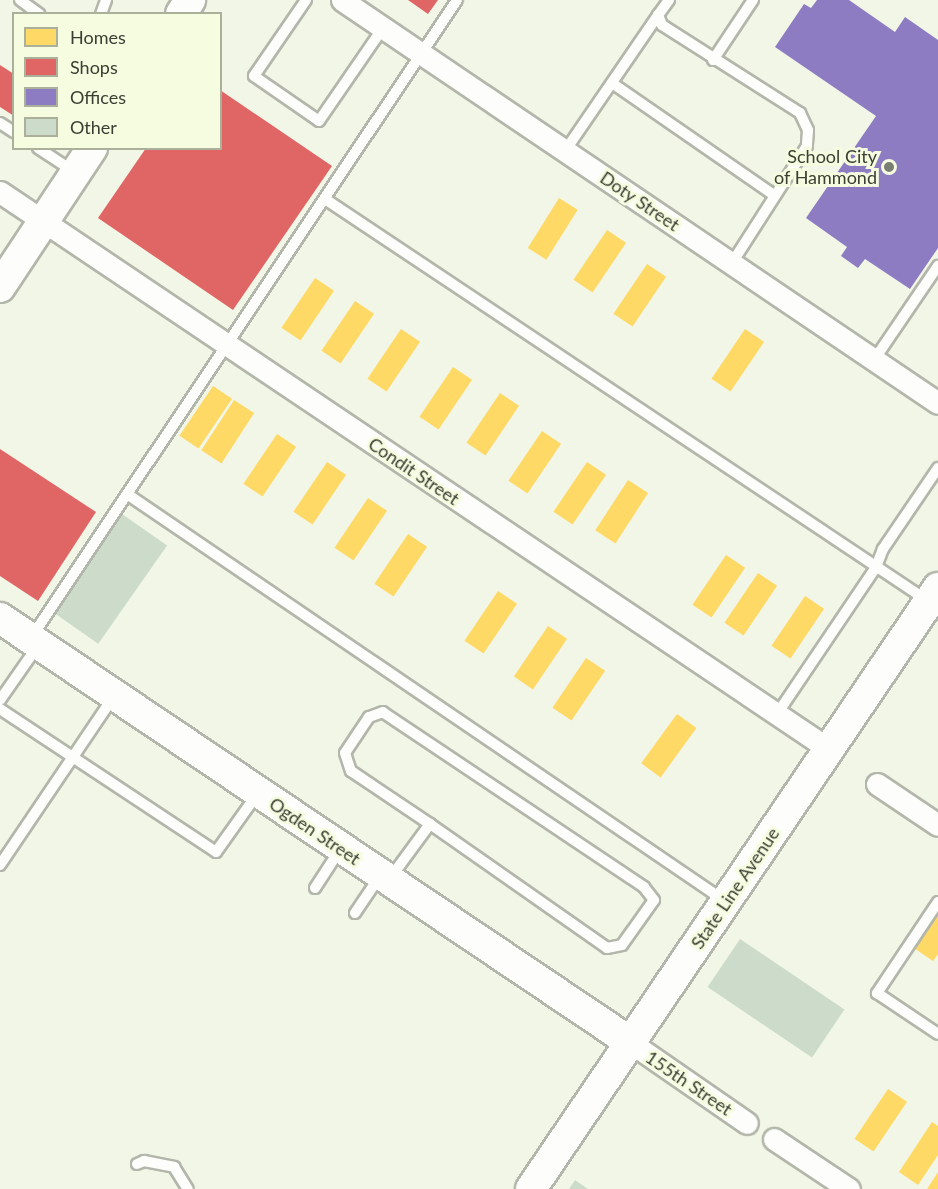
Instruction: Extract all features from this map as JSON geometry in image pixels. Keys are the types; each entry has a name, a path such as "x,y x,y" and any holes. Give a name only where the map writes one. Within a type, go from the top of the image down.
{"street":[{"name":"Doty Street","path":"342,0 938,403"},
{"path":"0,287 91,150"},
{"name":"Condit Street","path":"0,192 829,749"},
{"name":"State Line Avenue","path":"531,1189 933,595"},
{"name":"Ogden Street","path":"0,618 630,1042"},
{"path":"877,784 938,825"},
{"name":"155th Street","path":"630,1042 747,1123"},
{"path":"774,1138 849,1189"}],"lane":[{"path":"20,0 36,12"},
{"path":"306,0 254,76 320,121 383,28"},
{"path":"0,700 127,494 458,0"},
{"path":"565,151 669,0"},
{"path":"713,60 753,0"},
{"path":"658,15 662,25 671,33 800,113 808,130 807,146 732,264"},
{"path":"612,82 776,196"},
{"path":"41,150 76,173"},
{"path":"325,199 876,567 933,595"},
{"path":"874,360 938,266"},
{"path":"777,714 876,567 883,549 938,468"},
{"path":"127,494 726,901"},
{"path":"0,865 114,695"},
{"path":"0,709 216,852 258,793"},
{"path":"383,712 644,887 654,900 622,945 607,948 430,824 351,771 345,753 369,717 383,712"},
{"path":"355,913 430,824"},
{"path":"315,888 341,848"},
{"path":"938,902 877,993 938,1034"},
{"path":"137,1164 144,1161 174,1167 188,1189"}],"building: Homes":[{"path":"559,198 578,210 546,260 528,248"},
{"path":"607,230 626,243 593,293 573,280"},
{"path":"647,264 666,277 633,327 613,314"},
{"path":"315,278 334,291 301,341 281,328"},
{"path":"355,301 374,314 341,364 321,351"},
{"path":"401,329 420,342 387,392 367,379"},
{"path":"745,329 764,342 731,392 711,379"},
{"path":"453,367 472,380 439,430 419,417"},
{"path":"213,386 232,399 199,449 179,436"},
{"path":"500,393 519,406 486,456 466,443"},
{"path":"234,400 254,413 221,463 201,450"},
{"path":"542,431 561,444 528,494 508,481"},
{"path":"277,434 296,447 263,497 243,484"},
{"path":"327,462 346,475 313,525 293,512"},
{"path":"587,462 606,475 573,525 553,512"},
{"path":"628,480 648,493 615,543 595,530"},
{"path":"368,498 387,511 354,561 334,548"},
{"path":"408,534 427,547 394,597 374,584"},
{"path":"726,555 745,568 712,618 692,605"},
{"path":"758,573 777,586 744,636 724,623"},
{"path":"498,591 517,604 484,654 464,641"},
{"path":"805,596 824,609 791,659 771,646"},
{"path":"548,626 567,639 533,689 514,677"},
{"path":"586,658 605,671 572,721 552,708"},
{"path":"677,714 696,728 661,777 641,763"},
{"path":"938,913 938,954 933,961 914,948"},
{"path":"888,1089 907,1102 874,1152 854,1139"},
{"path":"932,1122 938,1126 938,1155 918,1185 899,1172"},
{"path":"938,1172 938,1189 927,1189"}],"building: Shops":[{"path":"408,0 438,0 428,14"},
{"path":"0,65 12,73 12,115 0,107"},
{"path":"222,91 332,166 233,310 98,218 145,150 222,150"},
{"path":"0,449 96,512 38,601 0,576"}],"building: Offices":[{"name":"School City of Hammond","path":"817,0 849,0 895,32 905,17 938,40 938,248 910,289 865,259 858,268 841,256 847,247 806,218 876,116 775,47 804,4 811,8"}],"building: Other":[{"path":"122,514 167,546 98,644 53,612"},
{"path":"740,939 844,1009 812,1058 708,987"},
{"path":"575,1180 588,1189 569,1189"}],"place":[{"name":"School City of Hammond","path":"889,167"}]}
